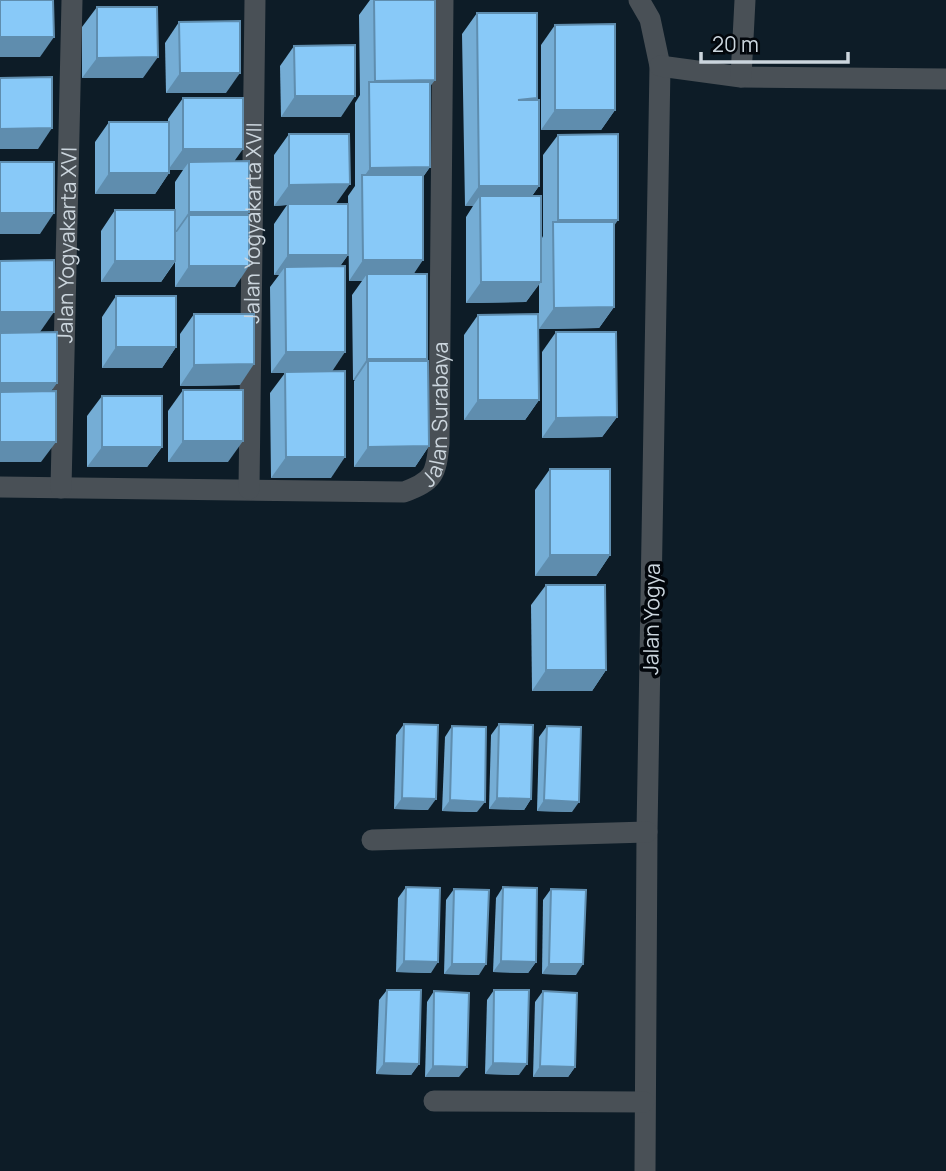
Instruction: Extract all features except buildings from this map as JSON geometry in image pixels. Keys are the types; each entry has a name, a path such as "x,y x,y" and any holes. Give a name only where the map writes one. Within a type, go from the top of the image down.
{"street":[{"name":"Jalan Yogyakarta XVI","path":"61,488 72,0"},
{"name":"Jalan Yogyakarta XVII","path":"249,489 255,0"},
{"name":"Jalan Surabaya","path":"0,487 404,492 425,484 436,469 443,0"},
{"name":"Jalan Yogya","path":"639,0 650,19 660,66 647,832 645,1171"},
{"path":"741,77 745,0"},
{"path":"660,66 741,77 946,79"},
{"path":"372,840 647,832"},
{"path":"434,1101 644,1102"}]}
